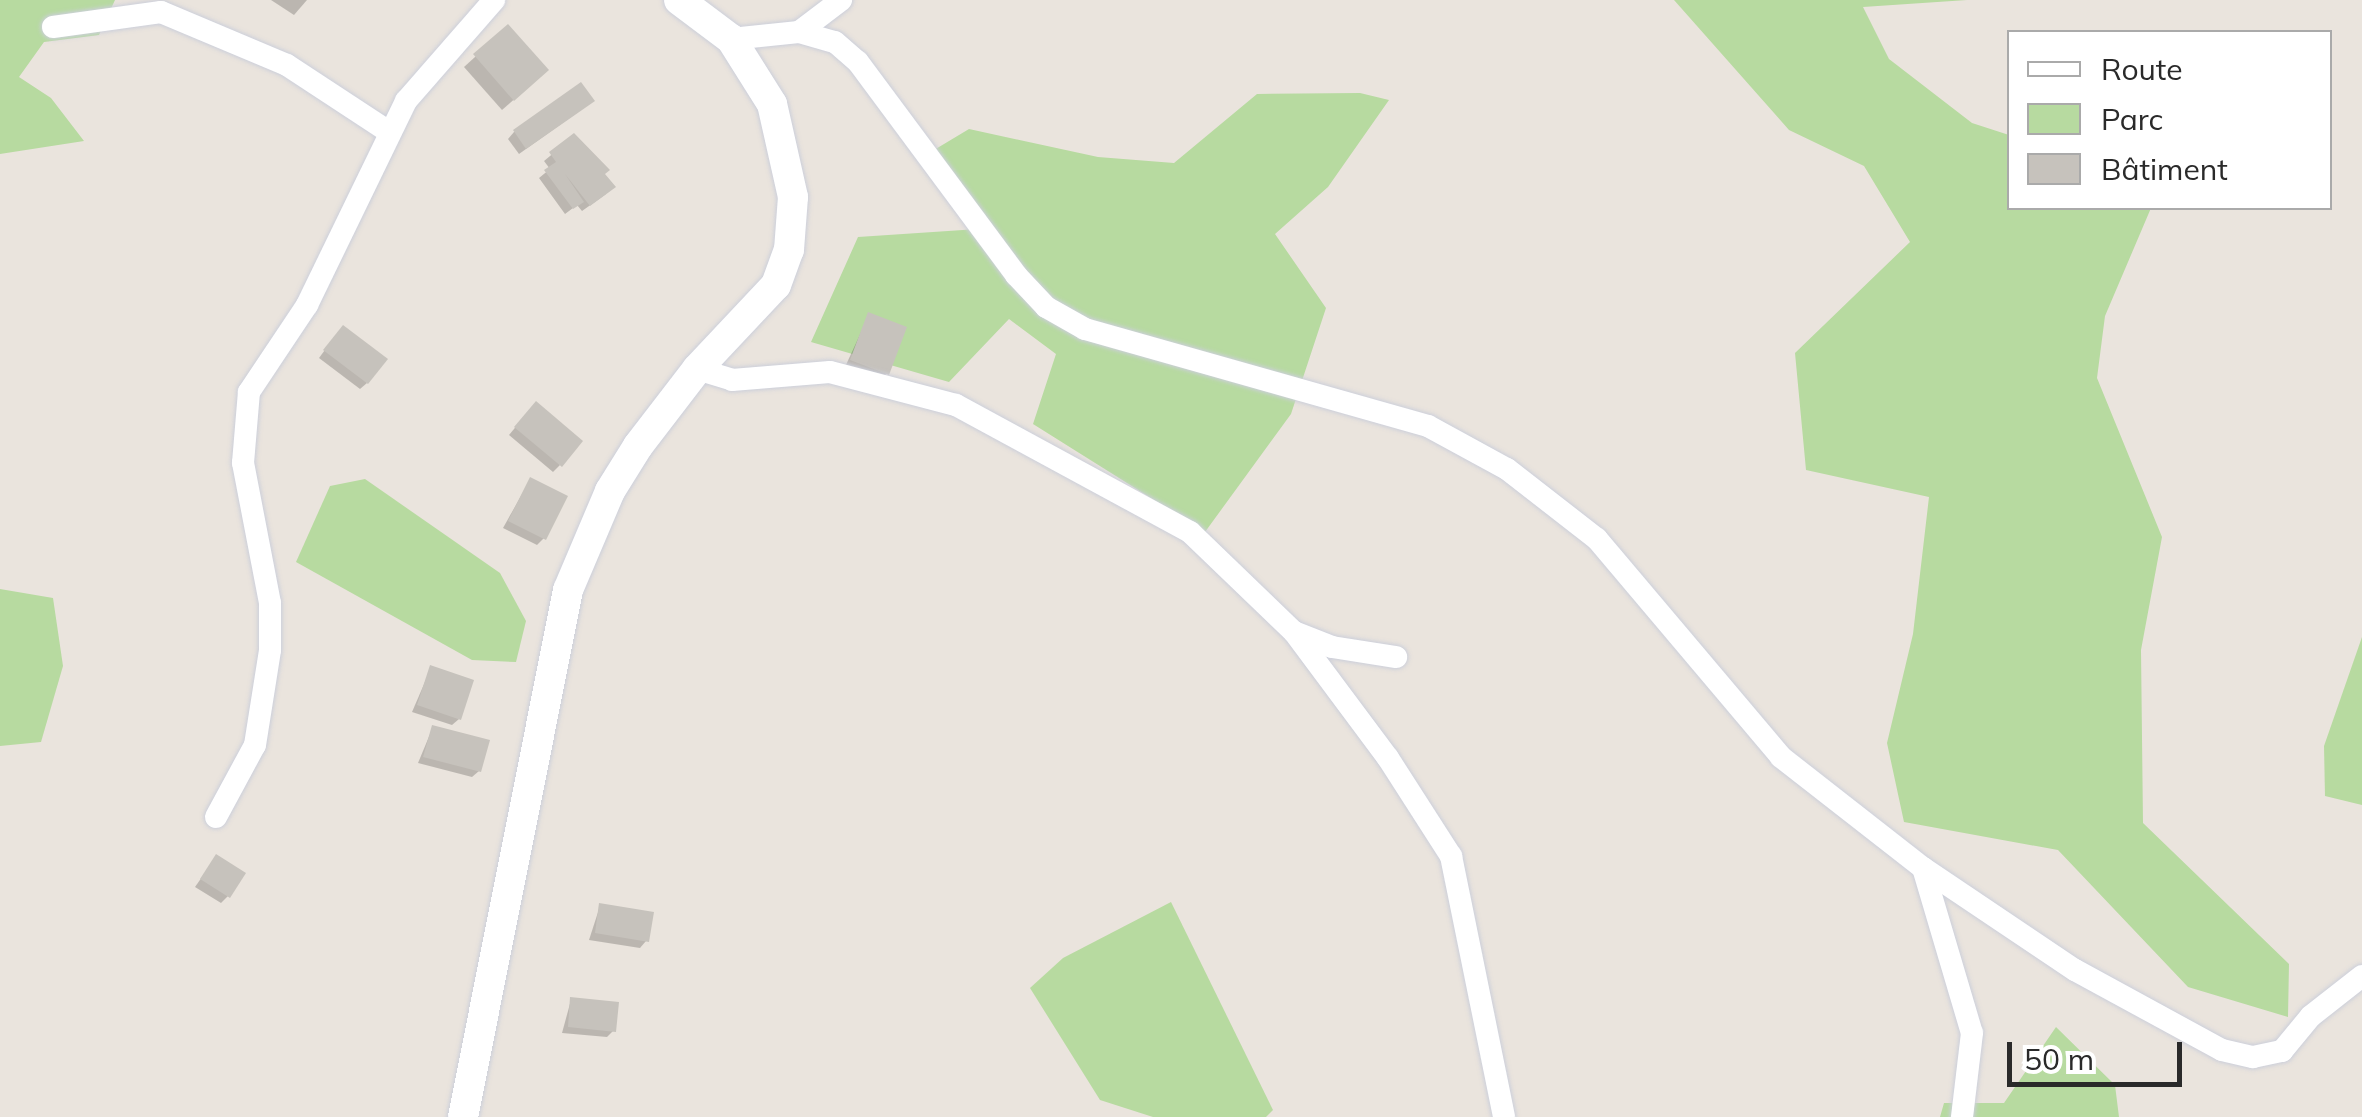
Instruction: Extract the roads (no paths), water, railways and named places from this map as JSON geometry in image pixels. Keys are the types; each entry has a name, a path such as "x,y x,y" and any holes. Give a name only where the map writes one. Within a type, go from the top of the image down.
{"main road":[{"path":"462,1117 568,590 610,491 697,369 776,285 789,250 793,197 786,143 772,104 732,39 678,0"}],"street":[{"path":"216,817 254,744 270,650 270,603 243,463 249,392 308,305 388,132 426,74 494,0"},
{"path":"799,32 840,0"},
{"path":"53,27 161,12 287,65 388,132"},
{"path":"732,39 799,32 835,42 858,62 958,204 1046,307 1085,329 1428,426 1552,500 1640,586 1769,746 1923,868 2075,970 2222,1050 2252,1057 2282,1051 2311,1016 2362,976"},
{"path":"697,369 732,380 830,372 956,405 1190,532 1294,632 1388,758 1450,856 1504,1117"},
{"path":"1294,632 1332,647 1396,657"},
{"path":"1923,868 1972,1033 1962,1117"}]}
